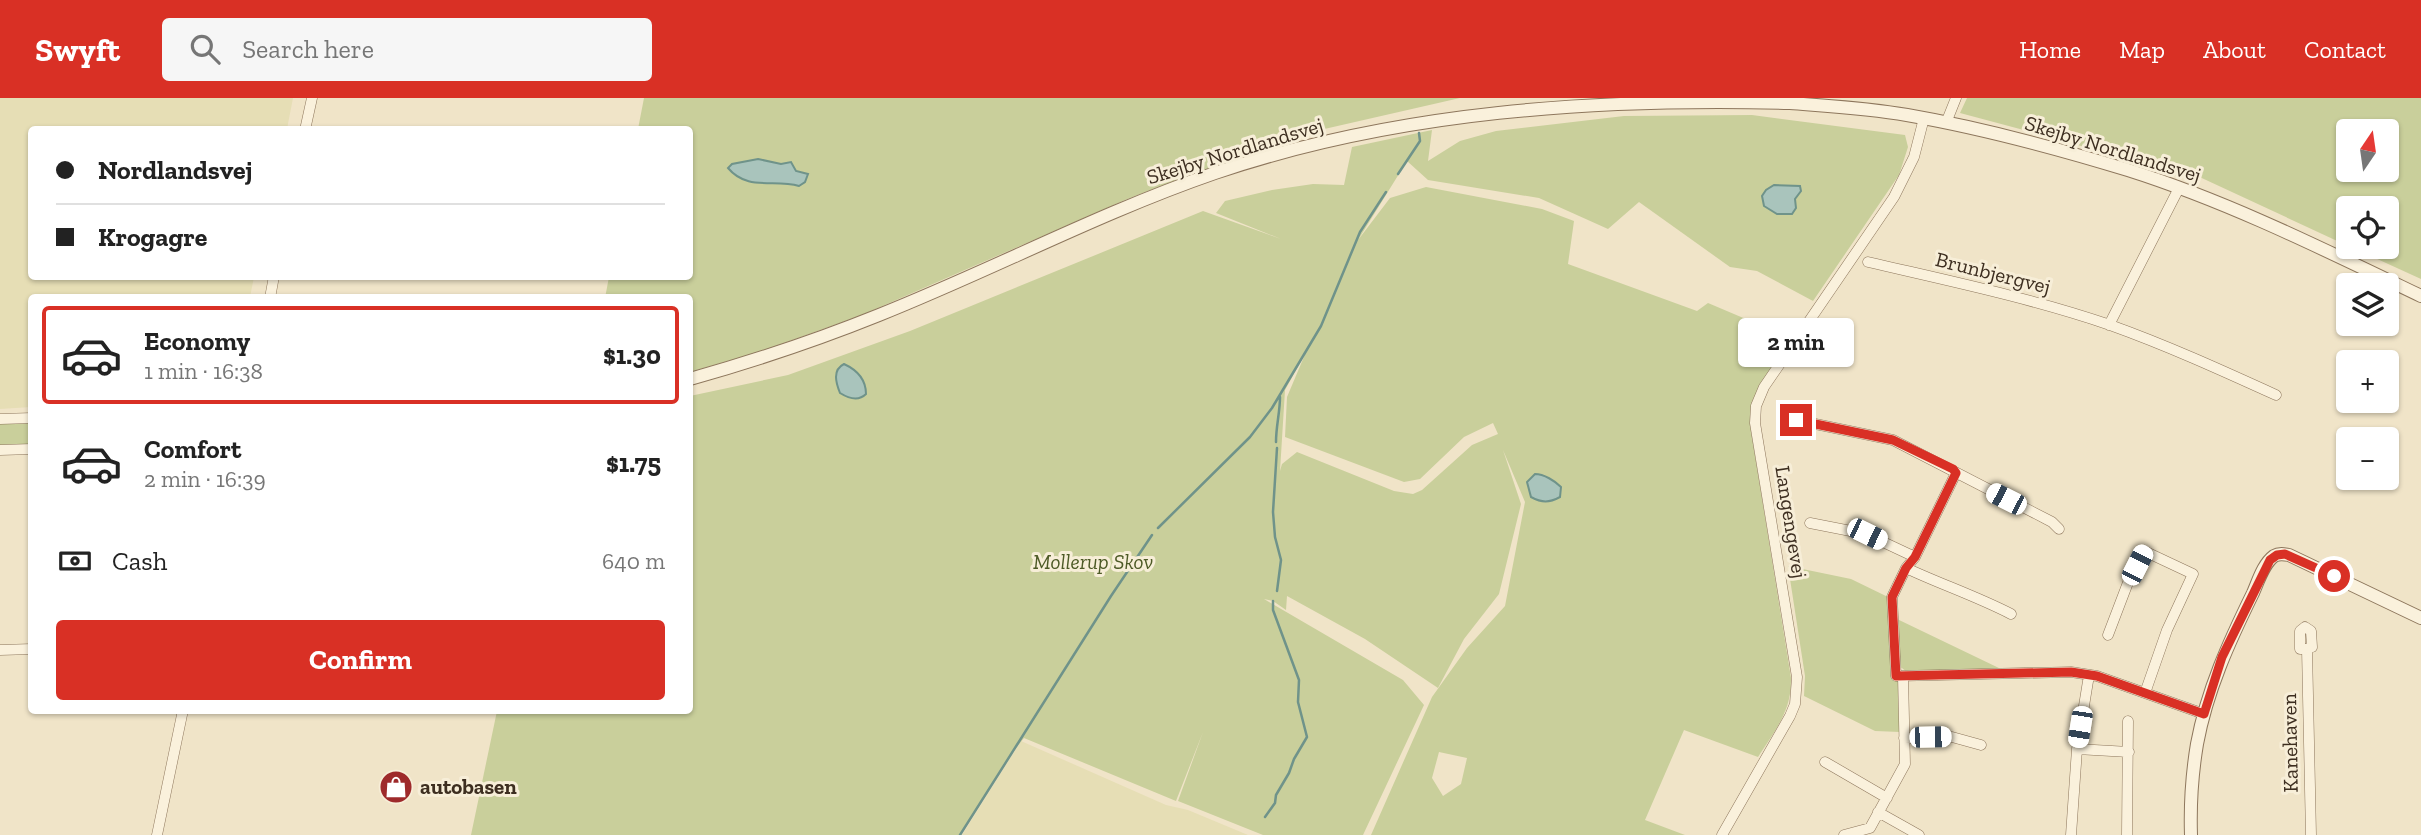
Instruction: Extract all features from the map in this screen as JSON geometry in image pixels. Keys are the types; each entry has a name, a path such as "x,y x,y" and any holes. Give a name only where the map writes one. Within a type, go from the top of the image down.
{"street":[{"path":"306,126 312,98"},
{"path":"1946,123 1956,98"},
{"name":"Skejby Nordlandsvej","path":"693,378 815,340 1195,180 1289,150 1377,130 1485,111 1585,102 1685,99 1833,106 1946,123 2091,159 2179,188 2303,240 2421,296"},
{"name":"Langengevej","path":"1722,835 1780,737 1795,704 1797,692 1797,677 1755,423 1756,406 1764,387 1907,175 1924,118"},
{"path":"2109,325 2179,188"},
{"name":"Brunbjergvej","path":"1868,262 1986,290 2109,325 2202,361 2276,395"},
{"path":"0,419 28,418"},
{"path":"1796,420 1893,440 2052,522 2059,529"},
{"path":"0,450 28,449"},
{"path":"1956,473 1892,597 1896,676 2071,672 2089,674 2204,714"},
{"path":"1810,523 1858,531 1915,557"},
{"path":"2108,635 2129,580 2144,551 2193,574 2167,630 2145,693"},
{"path":"2190,835 2193,772 2204,714 2222,657 2264,569 2277,555 2289,555 2421,618"},
{"path":"1906,568 1939,584 1976,596 2011,614"},
{"path":"0,650 28,649"},
{"name":"Kanehaven","path":"2307,649 2311,835"},
{"path":"2071,835 2077,749 2089,674"},
{"path":"1844,835 1870,828 1905,764 1903,676"},
{"path":"157,835 182,714"},
{"path":"2127,835 2128,721"},
{"path":"1904,738 1952,737 1981,745"},
{"path":"2077,749 2129,752"},
{"path":"1825,762 1886,798"},
{"path":"1878,812 1919,835"}],"shaded area":[{"path":"0,98 293,98 288,126 28,126 28,280 253,280 251,294 28,294 28,407 0,409"},
{"path":"1021,741 1166,805 1188,810 1248,835 962,835"}],"green space":[{"path":"644,98 1460,98 1285,138 1276,147 1194,173 1125,200 862,315 759,352 693,371 693,294 606,294 608,280 693,280 693,126 639,126"},
{"path":"1967,98 2421,98 2421,279 2377,259 2399,259 2399,196 2336,196 2336,240 2178,167 2183,178 2065,141 1960,113"},
{"name":"Mollerup Skov","path":"1752,115 1905,135 1908,147 1899,175 1813,301 1757,271 1730,267 1639,202 1608,229 1539,198 1428,180 1407,161 1358,240 1390,198 1426,187 1542,209 1574,221 1568,264 1697,311 1708,303 1788,337 1752,404 1751,430 1791,678 1789,700 1781,720 1758,757 1684,730 1645,820 1685,835 1371,835 1432,697 1467,648 1505,606 1525,502 1503,450 1521,504 1499,594 1464,639 1438,688 1365,639 1287,596 1286,610 1273,601 1264,599 1403,680 1424,705 1363,835 1263,835 1178,801 1203,732 1176,801 1024,738 1008,758 961,835 471,835 496,714 693,714 693,395 788,375 910,331 1203,211 1281,239 1216,213 1225,201 1272,190 1313,184 1344,185 1352,147 1432,130 1428,161 1460,141 1496,131 1624,116","holes":["1306,352 1287,397 1285,437 1404,482 1420,479 1464,437 1493,423 1498,434 1472,445 1422,490 1413,494 1394,491 1297,452 1282,464 1280,471 1285,390","1439,752 1467,758 1461,784 1443,796 1432,778"]},
{"path":"28,422 28,445 0,447 0,423"},
{"path":"1788,566 1851,579 1888,597 1893,680 1901,680 1900,732 1875,731 1804,696 1805,676"},
{"path":"1897,619 2001,669 1907,672 1898,665"}],"water":[{"path":"758,159 781,164 791,162 796,171 808,174 805,182 799,186 752,182 735,175 728,168 732,164"},
{"path":"1774,185 1800,186 1801,191 1795,199 1796,208 1792,214 1777,214 1764,206 1762,196"},
{"path":"844,364 857,372 862,380 866,394 860,398 840,393 836,373"},
{"path":"1535,474 1559,485 1560,497 1546,502 1531,497 1527,482"}],"waterway":[{"path":"1398,174 1420,141 1419,133"},
{"path":"1158,528 1250,437 1272,408 1321,326 1360,232 1386,192"},
{"path":"1276,442 1280,397"},
{"path":"1277,448 1273,512 1275,537 1281,560 1277,591"},
{"path":"960,835 1152,535"},
{"path":"1265,817 1275,803 1276,795 1307,737 1298,702 1299,680 1273,610 1273,601"}],"place":[{"name":"autobasen","path":"396,787"}],"route":[{"path":"1796,420 1893,440 1953,469 1956,473 1892,597 1896,676 2071,672 2089,674 2204,714 2222,657 2270,560 2285,554 2334,576"}]}
